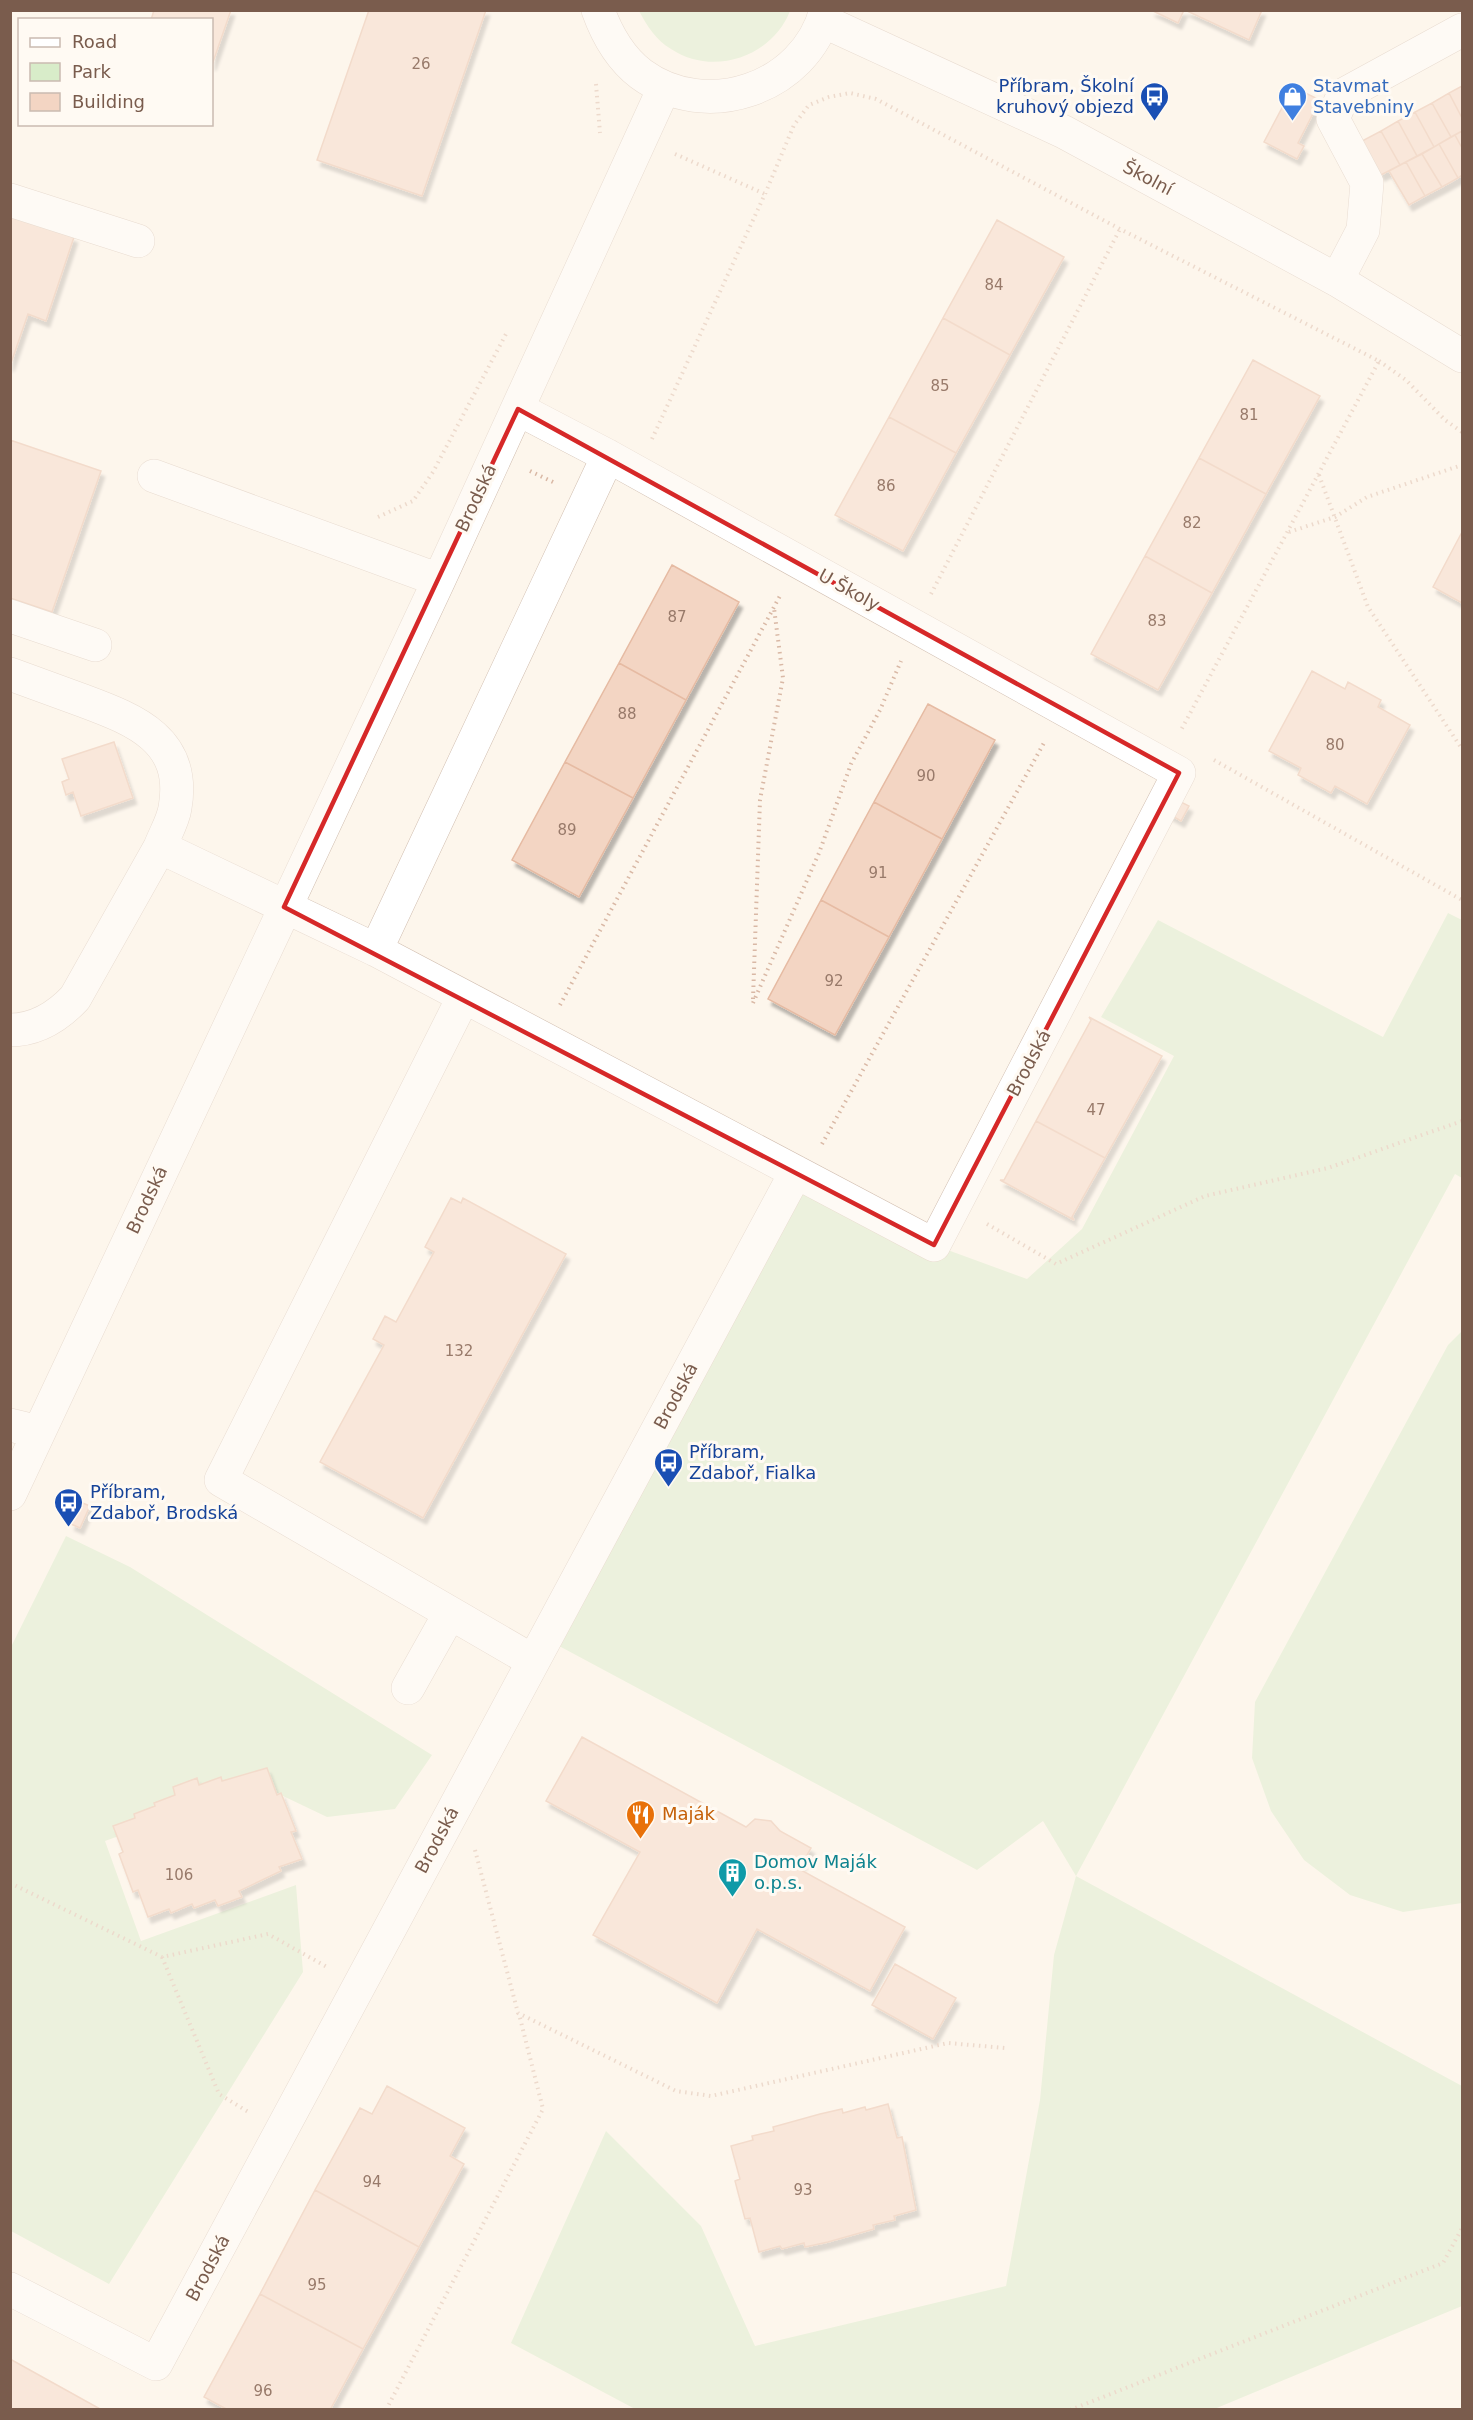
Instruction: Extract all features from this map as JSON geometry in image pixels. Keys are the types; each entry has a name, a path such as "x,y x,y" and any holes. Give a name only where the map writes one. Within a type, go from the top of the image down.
{"street":[{"path":"598,10 606,32 622,55 641,74 664,88 691,96 718,97 746,93 771,82 793,66 810,45 824,16"},
{"name":"Školní","path":"824,16 1064,132 1337,280 1461,353"},
{"path":"1337,280 1363,230 1367,183 1333,119 1343,95 1462,30"},
{"name":"Brodská","path":"10,1494 25,1429 284,907 439,580 664,88"},
{"path":"10,200 138,241"},
{"name":"U Školy","path":"518,409 608,456 1179,773"},
{"path":"376,950 608,456"},
{"path":"154,476 439,580"},
{"path":"10,616 95,645"},
{"path":"10,674 131,718 154,735 170,758 176,783 175,809 160,847 75,998 61,1012 42,1023 10,1030"},
{"name":"Brodská","path":"160,847 376,950 934,1245 1179,773"},
{"path":"464,998 221,1480 533,1661"},
{"name":"Brodská","path":"10,2289 156,2364 533,1661 800,1174"},
{"path":"408,1688 450,1613"}],"path":[{"path":"636,472 765,194 794,124 809,105 850,93 876,99 1120,230 1378,361 1406,380 1445,420 1462,432"},
{"path":"672,153 765,194"},
{"path":"774,607 783,678 760,800 753,1003 819,853 851,764 880,710 915,627 1120,230"},
{"path":"1177,739 1378,361"},
{"path":"371,517 382,516 412,501 433,472 454,434"},
{"path":"1288,532 1335,517 1367,497 1462,465"},
{"path":"1319,475 1368,608 1462,749"},
{"path":"542,1039 798,562"},
{"path":"800,1174 1063,709"},
{"path":"1208,756 1461,899 1462,891"},
{"path":"954,1205 1056,1264 1205,1196 1328,1168 1462,1121"},
{"path":"386,2409 543,2109 461,1796"},
{"path":"10,1883 162,1957 268,1934 359,1985"},
{"path":"162,1957 219,2094 281,2131"},
{"path":"518,2013 676,2091 711,2096 948,2043 1005,2048"},
{"path":"1070,2409 1443,2263 1462,2228"}],"highlighted area":[{"path":"518,409 1179,773 934,1245 284,907"}],"green space":[{"path":"639,11 790,11 770,40 756,51 740,58 705,61 687,57 671,49 652,32"},
{"path":"1448,913 1462,920 1462,1178 1455,1174 1076,1876 1043,1821 977,1870 546,1639 796,1172 934,1245 1027,1279 1082,1229 1174,1056 1101,1017 1158,920 1383,1037"},
{"path":"1462,1331 1462,1903 1403,1912 1350,1895 1304,1860 1271,1811 1252,1758 1255,1702 1448,1345"},
{"path":"66,1536 130,1567 432,1755 395,1809 327,1817 260,1785 105,1841 141,1941 296,1885 303,1972 109,2284 11,2231 10,1649"},
{"path":"1076,1876 1462,2086 1462,2306 1212,2410 635,2409 511,2343 606,2131 701,2226 755,2346 1006,2286 1040,2100 1054,1955"}],"building":[{"path":"154,10 231,10 213,62 213,18 152,18"},
{"path":"369,10 486,10 422,196 317,160"},
{"path":"1151,10 1184,10 1178,23"},
{"path":"1185,10 1262,10 1249,40"},
{"path":"1462,86 1462,118 1449,93"},
{"name":"Stavmat Stavebniny","path":"1293,87 1320,100 1298,143 1304,146 1297,159 1264,142"},
{"path":"1449,93 1462,118 1462,131 1451,137 1432,103"},
{"path":"1432,103 1451,137 1434,147 1415,112"},
{"path":"1415,112 1434,147 1417,156 1398,121"},
{"path":"1398,121 1417,156 1400,165 1381,131"},
{"path":"1381,131 1400,165 1381,175 1362,141"},
{"path":"1462,131 1462,148 1455,135"},
{"path":"1455,135 1462,148 1462,175 1458,178 1439,144"},
{"path":"1439,144 1458,178 1442,187 1422,154"},
{"path":"1422,154 1442,187 1425,196 1406,162"},
{"path":"1406,162 1425,196 1409,205 1389,171"},
{"path":"10,216 74,237 46,321 28,314 10,366"},
{"path":"997,220 1064,257 1010,355 943,318"},
{"path":"943,318 1010,355 956,453 889,417"},
{"path":"1253,360 1320,396 1266,494 1199,458"},
{"path":"889,417 956,453 903,551 835,515"},
{"path":"10,440 101,471 52,612 10,598"},
{"path":"1199,458 1266,494 1212,593 1145,556"},
{"path":"1462,532 1462,603 1433,587"},
{"path":"1145,556 1212,593 1158,690 1091,654"},
{"path":"672,565 739,602 686,700 619,663"},
{"path":"619,663 686,700 633,798 565,762"},
{"path":"1312,671 1345,689 1348,682 1381,700 1378,707 1410,725 1367,804 1335,786 1331,793 1298,775 1301,768 1269,751"},
{"path":"928,704 995,740 942,839 874,802"},
{"path":"114,742 133,798 81,816 73,792 66,795 62,782 69,779 62,759"},
{"path":"565,762 633,798 579,897 512,860"},
{"path":"1173,798 1189,806 1181,821 1165,812"},
{"path":"874,802 942,839 889,937 821,900"},
{"path":"821,900 889,937 835,1035 768,999"},
{"path":"1089,1017 1162,1056 1105,1158 1036,1121 1091,1020"},
{"path":"1036,1121 1105,1158 1072,1217 1074,1220 1000,1180 1004,1180"},
{"path":"451,1198 461,1203 463,1198 566,1254 423,1518 320,1462 384,1345 373,1339 385,1316 396,1322 434,1252 425,1247"},
{"path":"80,1502 90,1506 80,1528 71,1524"},
{"name":"Domov Maják o.p.s.","path":"582,1737 746,1827 755,1819 771,1821 780,1831 811,1848 799,1869 905,1927 870,1991 757,1929 717,2003 593,1935 640,1852 546,1801"},
{"path":"267,1768 277,1795 281,1793 296,1831 291,1832 302,1859 279,1867 281,1871 239,1891 242,1897 218,1906 215,1900 194,1908 192,1904 171,1913 169,1909 148,1917 138,1890 133,1892 119,1854 123,1852 113,1826 135,1818 134,1814 175,1795 173,1787 197,1778 199,1785 221,1777 222,1781"},
{"path":"895,1964 956,1998 933,2039 872,2005"},
{"path":"387,2086 465,2128 450,2156 464,2164 419,2247 315,2190 360,2108 372,2114"},
{"path":"888,2104 897,2138 902,2137 916,2210 894,2216 895,2220 873,2225 874,2229 828,2242 805,2247 804,2243 782,2249 780,2246 759,2252 750,2218 745,2219 735,2181 740,2179 731,2146 753,2140 752,2136 774,2131 773,2127 820,2114 842,2109 843,2113 865,2107 866,2110"},
{"path":"315,2190 419,2247 363,2349 260,2294"},
{"path":"260,2294 363,2349 330,2410 228,2410 204,2397"},
{"path":"10,2359 102,2410 10,2410"}],"place":[{"name":"Příbram, Školní kruhový objezd","path":"1155,122"},
{"name":"Stavmat Stavebniny","path":"1292,122"},
{"name":"Příbram, Zdaboř, Fialka","path":"668,1488"},
{"name":"Příbram, Zdaboř, Brodská","path":"69,1528"},
{"name":"Maják","path":"641,1840"},
{"name":"Domov Maják o.p.s.","path":"733,1898"}]}
